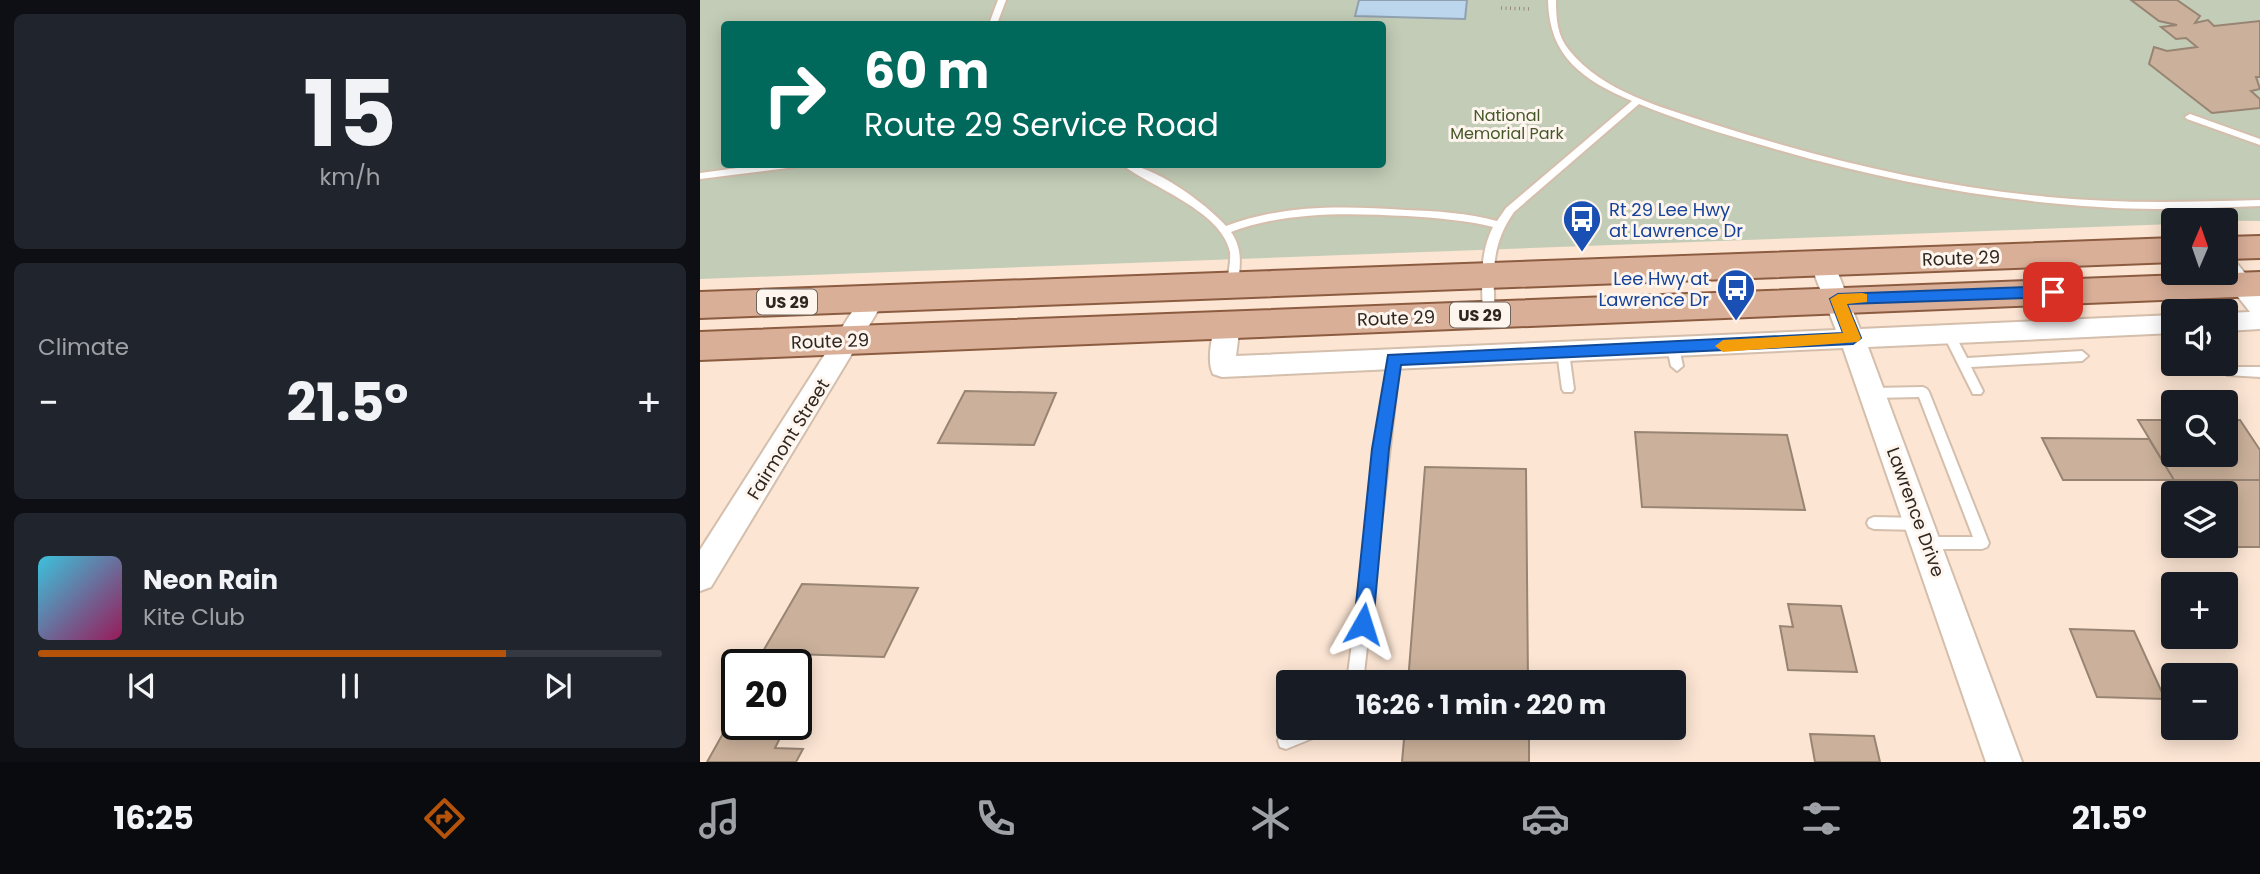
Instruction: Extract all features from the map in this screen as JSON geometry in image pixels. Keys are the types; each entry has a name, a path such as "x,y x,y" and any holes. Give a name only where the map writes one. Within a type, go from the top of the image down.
{"main road":[{"path":"2238,248 2260,247"},
{"name":"Route 29","path":"700,305 2161,250"},
{"name":"Route 29","path":"700,346 1838,299 2247,286"}],"street":[{"name":"Lawrence Drive","path":"1822,263 1853,338 2004,762"},
{"name":"Fairmont Street","path":"700,578 873,299"},
{"path":"2238,321 2260,320"},
{"path":"1228,324 1222,367 1563,352 1675,357 1853,338 2161,325"}],"lane":[{"path":"994,21 1002,0"},
{"path":"1552,0 1552,23 1558,40 1585,72 1637,100 1730,133 1802,154 1952,186 2100,204 2178,206 2260,203"},
{"path":"1489,314 1490,243 1498,225 1510,210 1637,100"},
{"path":"2190,117 2260,142"},
{"path":"700,176 763,168"},
{"path":"1132,168 1173,191 1224,230 1235,252 1232,285"},
{"path":"1224,230 1269,215 1297,210 1353,209 1463,216 1498,225"},
{"path":"1949,334 1977,391"},
{"path":"1563,352 1568,389"},
{"path":"1963,363 2082,356"},
{"path":"1356,670 1394,360"},
{"path":"2238,372 2260,372"},
{"path":"1873,393 1923,392 1982,543 1874,523"}],"path":[{"path":"1501,8 1529,9"}],"green space":[{"name":"National Memorial Park","path":"700,0 2260,0 2260,221 2238,221 2238,208 2161,208 2161,224 700,279"}],"water":[{"path":"1359,0 1467,0 1465,19 1355,16"}],"building":[{"path":"2131,0 2177,0 2200,16 2195,23 2208,20 2214,26 2260,21 2260,77 2256,77 2260,89 2251,91 2260,99 2260,108 2212,113 2149,64 2154,47 2167,51 2197,47 2186,38 2176,39 2161,27 2177,25 2159,21"},
{"path":"965,391 1056,393 1034,445 938,443"},
{"path":"2138,420 2161,420 2161,458"},
{"path":"2238,420 2260,450 2260,480 2174,480 2166,467 2238,467"},
{"path":"1635,432 1787,435 1805,510 1642,507"},
{"path":"2042,438 2149,439 2161,459 2161,467 2166,467 2174,480 2063,480"},
{"path":"1425,467 1526,469 1528,670 1409,670"},
{"path":"2260,480 2260,547 2238,547 2238,481 2174,481"},
{"path":"802,584 918,588 884,657 812,655 812,649 764,649"},
{"path":"1788,604 1841,606 1857,672 1788,670 1780,626 1793,627"},
{"path":"2070,629 2134,631 2161,690 2161,699 2097,697"},
{"path":"1810,734 1874,736 1880,762 1815,762"},
{"path":"721,737 721,740 779,740 775,748 803,749 796,762 707,762"},
{"path":"1404,740 1529,740 1529,762 1402,762"}],"slow traffic":[{"path":"1723,346 1853,338 1838,299 1862,298"}],"place":[{"name":"Rt 29 Lee Hwy at Lawrence Dr","path":"1582,253"},
{"name":"Lee Hwy at Lawrence Dr","path":"1736,322"}],"route":[{"path":"1363,624 1381,449 1394,360 1853,338 1838,299 2053,292"}]}
